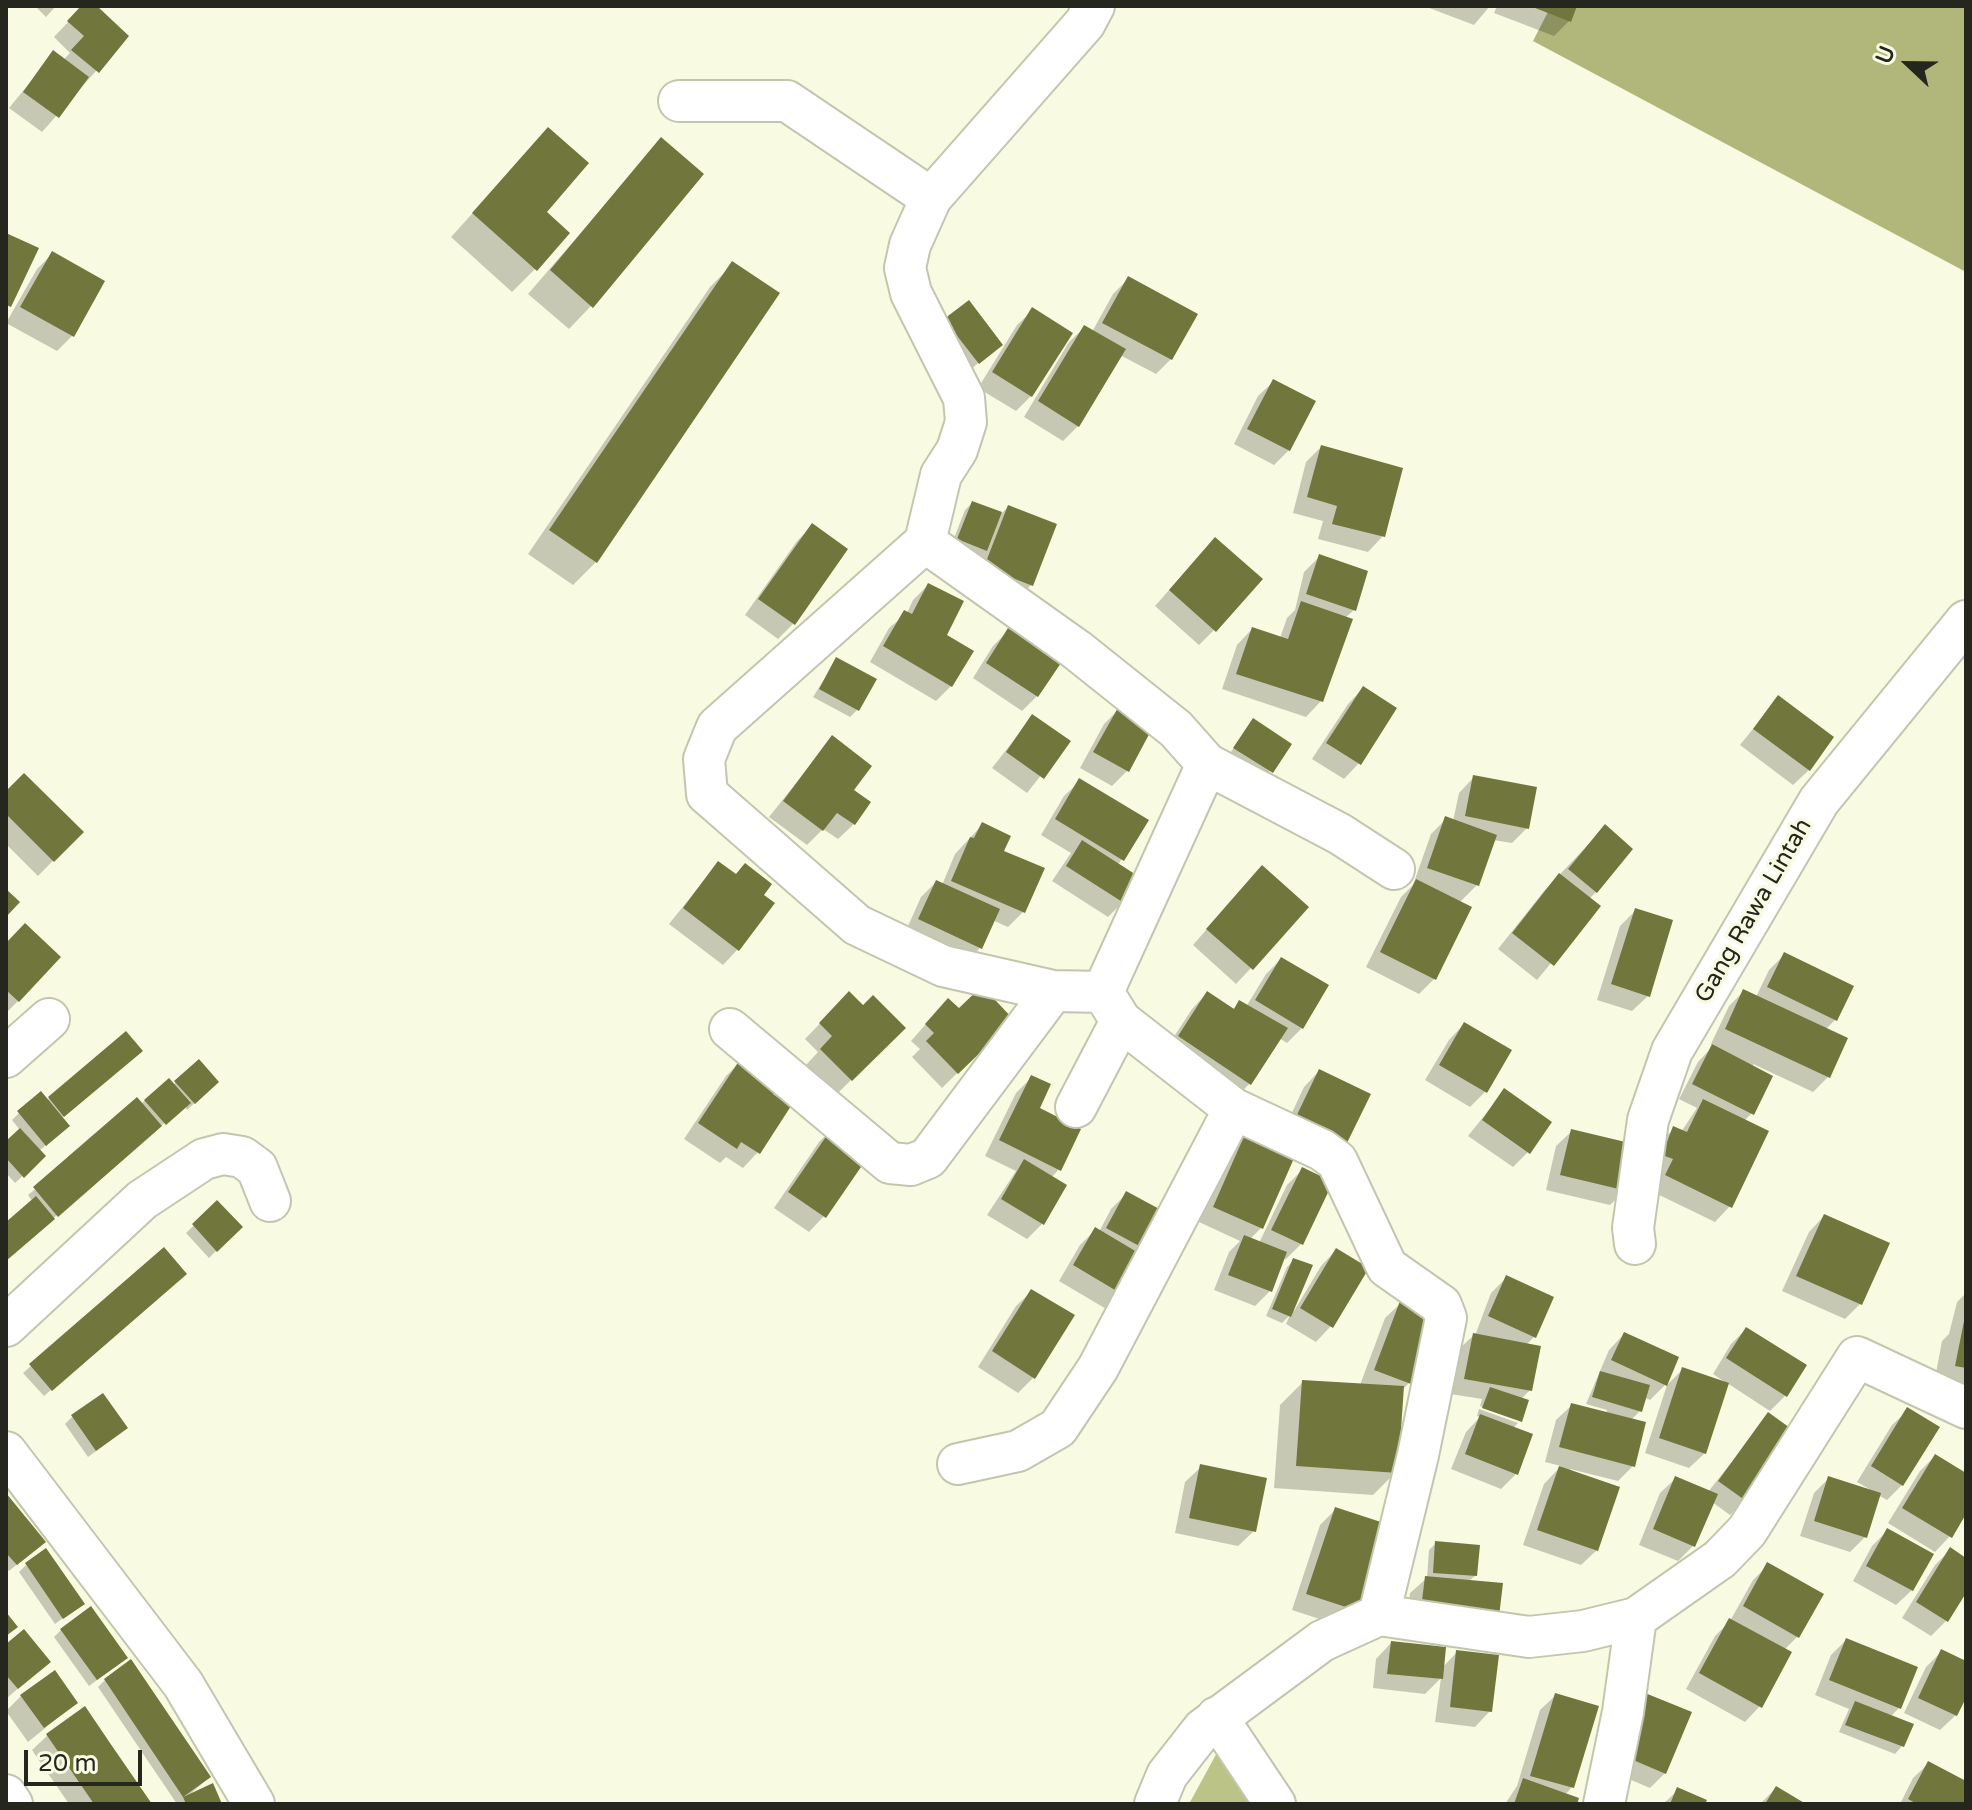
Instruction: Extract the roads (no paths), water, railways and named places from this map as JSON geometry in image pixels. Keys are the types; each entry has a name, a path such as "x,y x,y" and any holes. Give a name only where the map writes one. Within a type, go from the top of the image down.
{"street":[{"path":"1094,6 1085,23 931,198 910,245 905,268 911,293 964,398 966,422 957,450 941,475 925,542 717,727 704,759 707,794 857,925 943,966 1112,1007 1234,1109 1322,1150 1337,1161 1387,1267 1441,1305 1446,1318 1421,1441 1379,1615"},
{"path":"679,101 787,101 931,198"},
{"path":"925,542 1077,650 1176,729 1207,764 1340,834 1394,869"},
{"name":"Gang Rawa Lintah","path":"1635,1244 1633,1228 1648,1120 1672,1051 1819,801 1966,621"},
{"path":"1076,1107 1207,764"},
{"path":"730,1029 890,1163 911,1165 928,1158 1053,991"},
{"path":"6,1057 49,1019"},
{"path":"958,1464 1018,1451 1058,1428 1098,1368 1234,1109"},
{"path":"6,1326 131,1209 204,1159 223,1154 242,1157 257,1168 270,1201"},
{"path":"1155,1804 1182,1751 1217,1717 1322,1641 1379,1615 1529,1637 1583,1631 1636,1618 1720,1559 1747,1531 1857,1357 1966,1408"},
{"path":"6,1452 183,1684 254,1804"},
{"path":"1604,1804 1623,1712 1636,1618"},
{"path":"1217,1717 1275,1804"},
{"path":"6,1795 12,1804"}]}
